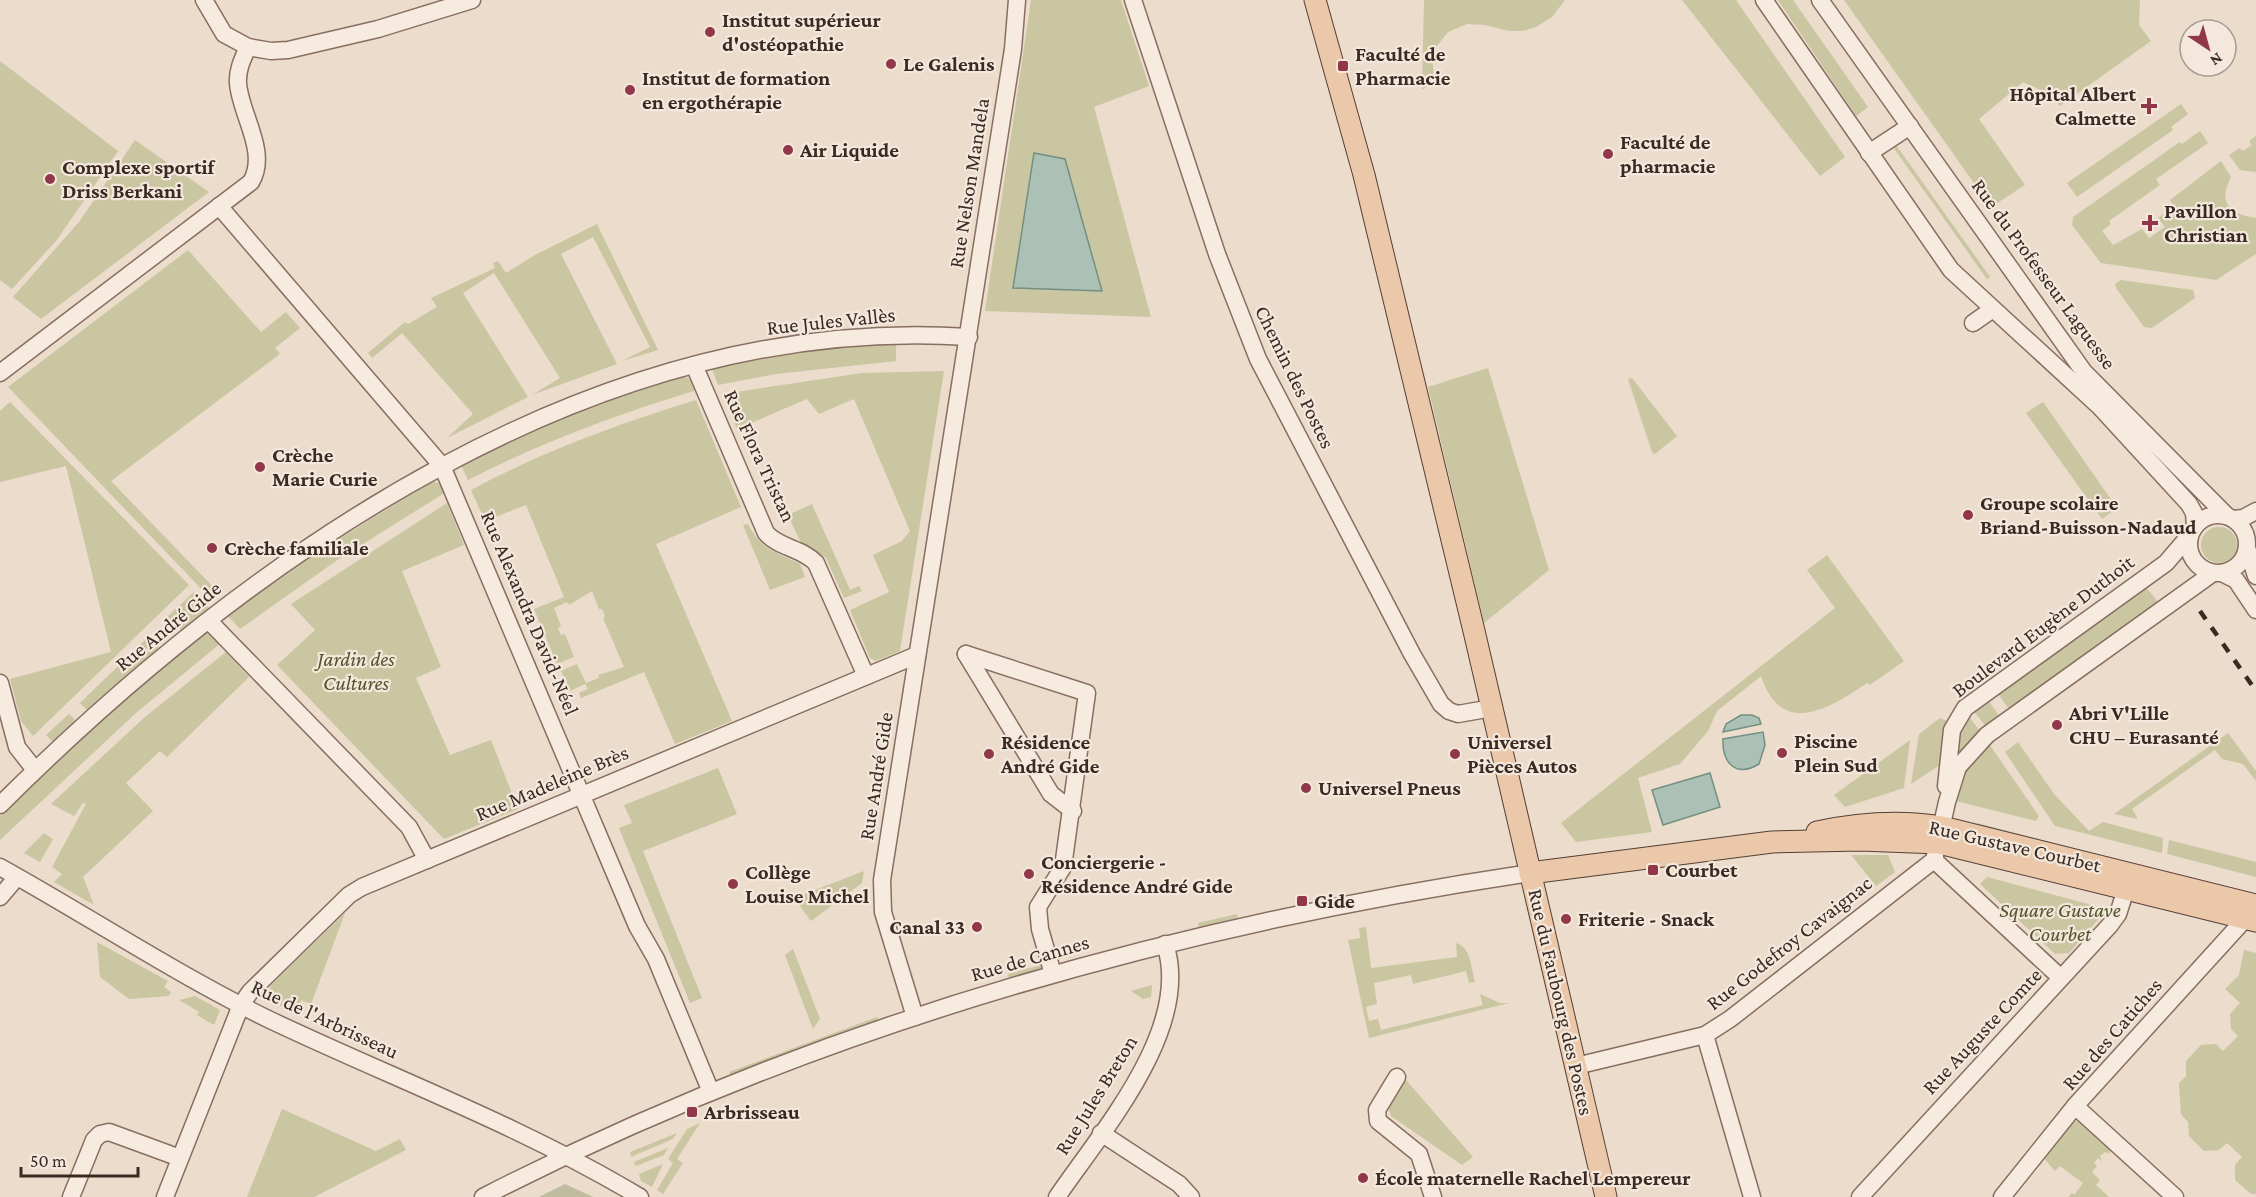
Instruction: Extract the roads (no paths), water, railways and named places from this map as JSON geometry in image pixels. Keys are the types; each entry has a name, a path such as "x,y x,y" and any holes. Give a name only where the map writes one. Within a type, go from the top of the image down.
{"main road":[{"name":"Rue du Faubourg des Postes","path":"1315,0 1364,175 1606,1197"},
{"name":"Rue Gustave Courbet","path":"1530,873 1772,842 1871,840 1938,843 2252,915"},
{"name":"Rue Gustave Courbet","path":"1938,843 2126,889 2252,915"}],"street":[{"path":"204,0 224,34 248,47 271,51 288,50 378,29 472,0"},
{"name":"Rue Nelson Mandela","path":"969,337 1013,49 1017,0"},
{"name":"Chemin des Postes","path":"1134,0 1240,316 1271,383 1412,654 1441,704 1449,711 1458,714 1492,708"},
{"name":"Rue du Professeur Laguesse","path":"1764,0 1951,270 2033,344 2125,434 2189,504 2194,513 2193,531"},
{"name":"Rue du Professeur Laguesse","path":"1820,0 2084,372 2231,518"},
{"path":"0,373 251,182 257,170 256,156 237,83 239,69 248,47"},
{"path":"1869,153 1910,126"},
{"name":"Rue Alexandra David-Néel","path":"219,207 442,466 637,926 656,960 711,1092"},
{"path":"1973,323 1993,309"},
{"name":"Rue Jules Vallès","path":"442,466 499,436 559,409 621,386 694,365 835,340 906,336 969,337"},
{"name":"Rue André Gide","path":"915,1017 885,918 882,892 917,655 969,337"},
{"name":"Rue Flora Tristan","path":"694,365 766,533 816,563 866,676"},
{"name":"Rue André Gide","path":"0,805 92,717 209,621 308,549 442,466"},
{"path":"2256,511 2244,518 2208,516 2193,531 2189,547 2194,561 2203,569 2236,580 2256,610"},
{"path":"2231,518 2245,532 2250,541 2256,576"},
{"name":"Boulevard Eugène Duthoit","path":"1947,802 1945,779 1948,745 1952,730 1965,708 2158,569 2179,551 2193,531"},
{"path":"2218,573 2240,563 2250,541"},
{"name":"Boulevard Eugène Duthoit","path":"1938,843 1958,767 1987,735 2218,573"},
{"path":"209,621 410,827 427,860"},
{"path":"1053,974 1040,929 1038,907 1063,867 1072,811 1088,693 966,654 1051,794 1072,811"},
{"name":"Rue Madeleine Brès","path":"165,1197 241,1005 250,992 349,895 427,860 917,655"},
{"path":"0,683 17,747 36,770"},
{"name":"Rue Gustave Courbet","path":"1938,843 2061,978"},
{"name":"Rue Godefroy Cavaignac","path":"1576,1066 1705,1035 1730,1019 1938,843"},
{"name":"Rue de l'Arbrisseau","path":"0,867 187,977 241,1005 501,1124 640,1197"},
{"name":"Rue de Cannes","path":"483,1197 711,1092 832,1045 1053,974 1165,944 1309,911 1530,873"},
{"path":"0,897 17,877"},
{"name":"Rue Auguste Comte","path":"1860,1197 2115,918 2126,889"},
{"name":"Rue des Catiches","path":"2175,1197 2074,1106 2252,915"},
{"name":"Rue Jules Breton","path":"1057,1197 1146,1064 1162,1028 1170,977 1165,944"},
{"path":"1705,1035 1752,1197"},
{"path":"1397,1077 1377,1110 1378,1121 1419,1154 1433,1197"},
{"path":"2002,1197 2074,1106"},
{"path":"71,1197 94,1140 105,1133 109,1132 180,1158"},
{"path":"1101,1133 1179,1184 1191,1197"}],"railway":[{"path":"2200,611 2256,691"}],"place":[{"name":"Institut supérieur d'ostéopathie","path":"710,32"},
{"name":"Le Galenis","path":"891,64"},
{"name":"Faculté de Pharmacie","path":"1343,66"},
{"name":"Institut de formation en ergothérapie","path":"630,90"},
{"name":"Hôpital Albert Calmette","path":"2149,106"},
{"name":"Air Liquide","path":"788,150"},
{"name":"Faculté de pharmacie","path":"1608,154"},
{"name":"Complexe sportif Driss Berkani","path":"50,179"},
{"name":"Pavillon Christian","path":"2150,223"},
{"name":"Crèche Marie Curie","path":"260,467"},
{"name":"Groupe scolaire Briand-Buisson-Nadaud","path":"1968,515"},
{"name":"Crèche familiale","path":"212,548"},
{"name":"Abri V'Lille CHU – Eurasanté","path":"2057,725"},
{"name":"Piscine Plein Sud","path":"1782,753"},
{"name":"Résidence André Gide","path":"989,754"},
{"name":"Universel Pièces Autos","path":"1455,754"},
{"name":"Universel Pneus","path":"1306,788"},
{"name":"Courbet","path":"1653,870"},
{"name":"Conciergerie - Résidence André Gide","path":"1029,874"},
{"name":"Collège Louise Michel","path":"733,884"},
{"name":"Gide","path":"1302,901"},
{"name":"Friterie - Snack","path":"1566,919"},
{"name":"Canal 33","path":"977,927"},
{"name":"Arbrisseau","path":"692,1112"},
{"name":"École maternelle Rachel Lempereur","path":"1363,1178"}],"park label":[{"name":"Jardin des Cultures","path":"356,671"},
{"name":"Square Gustave Courbet","path":"2060,922"}]}
